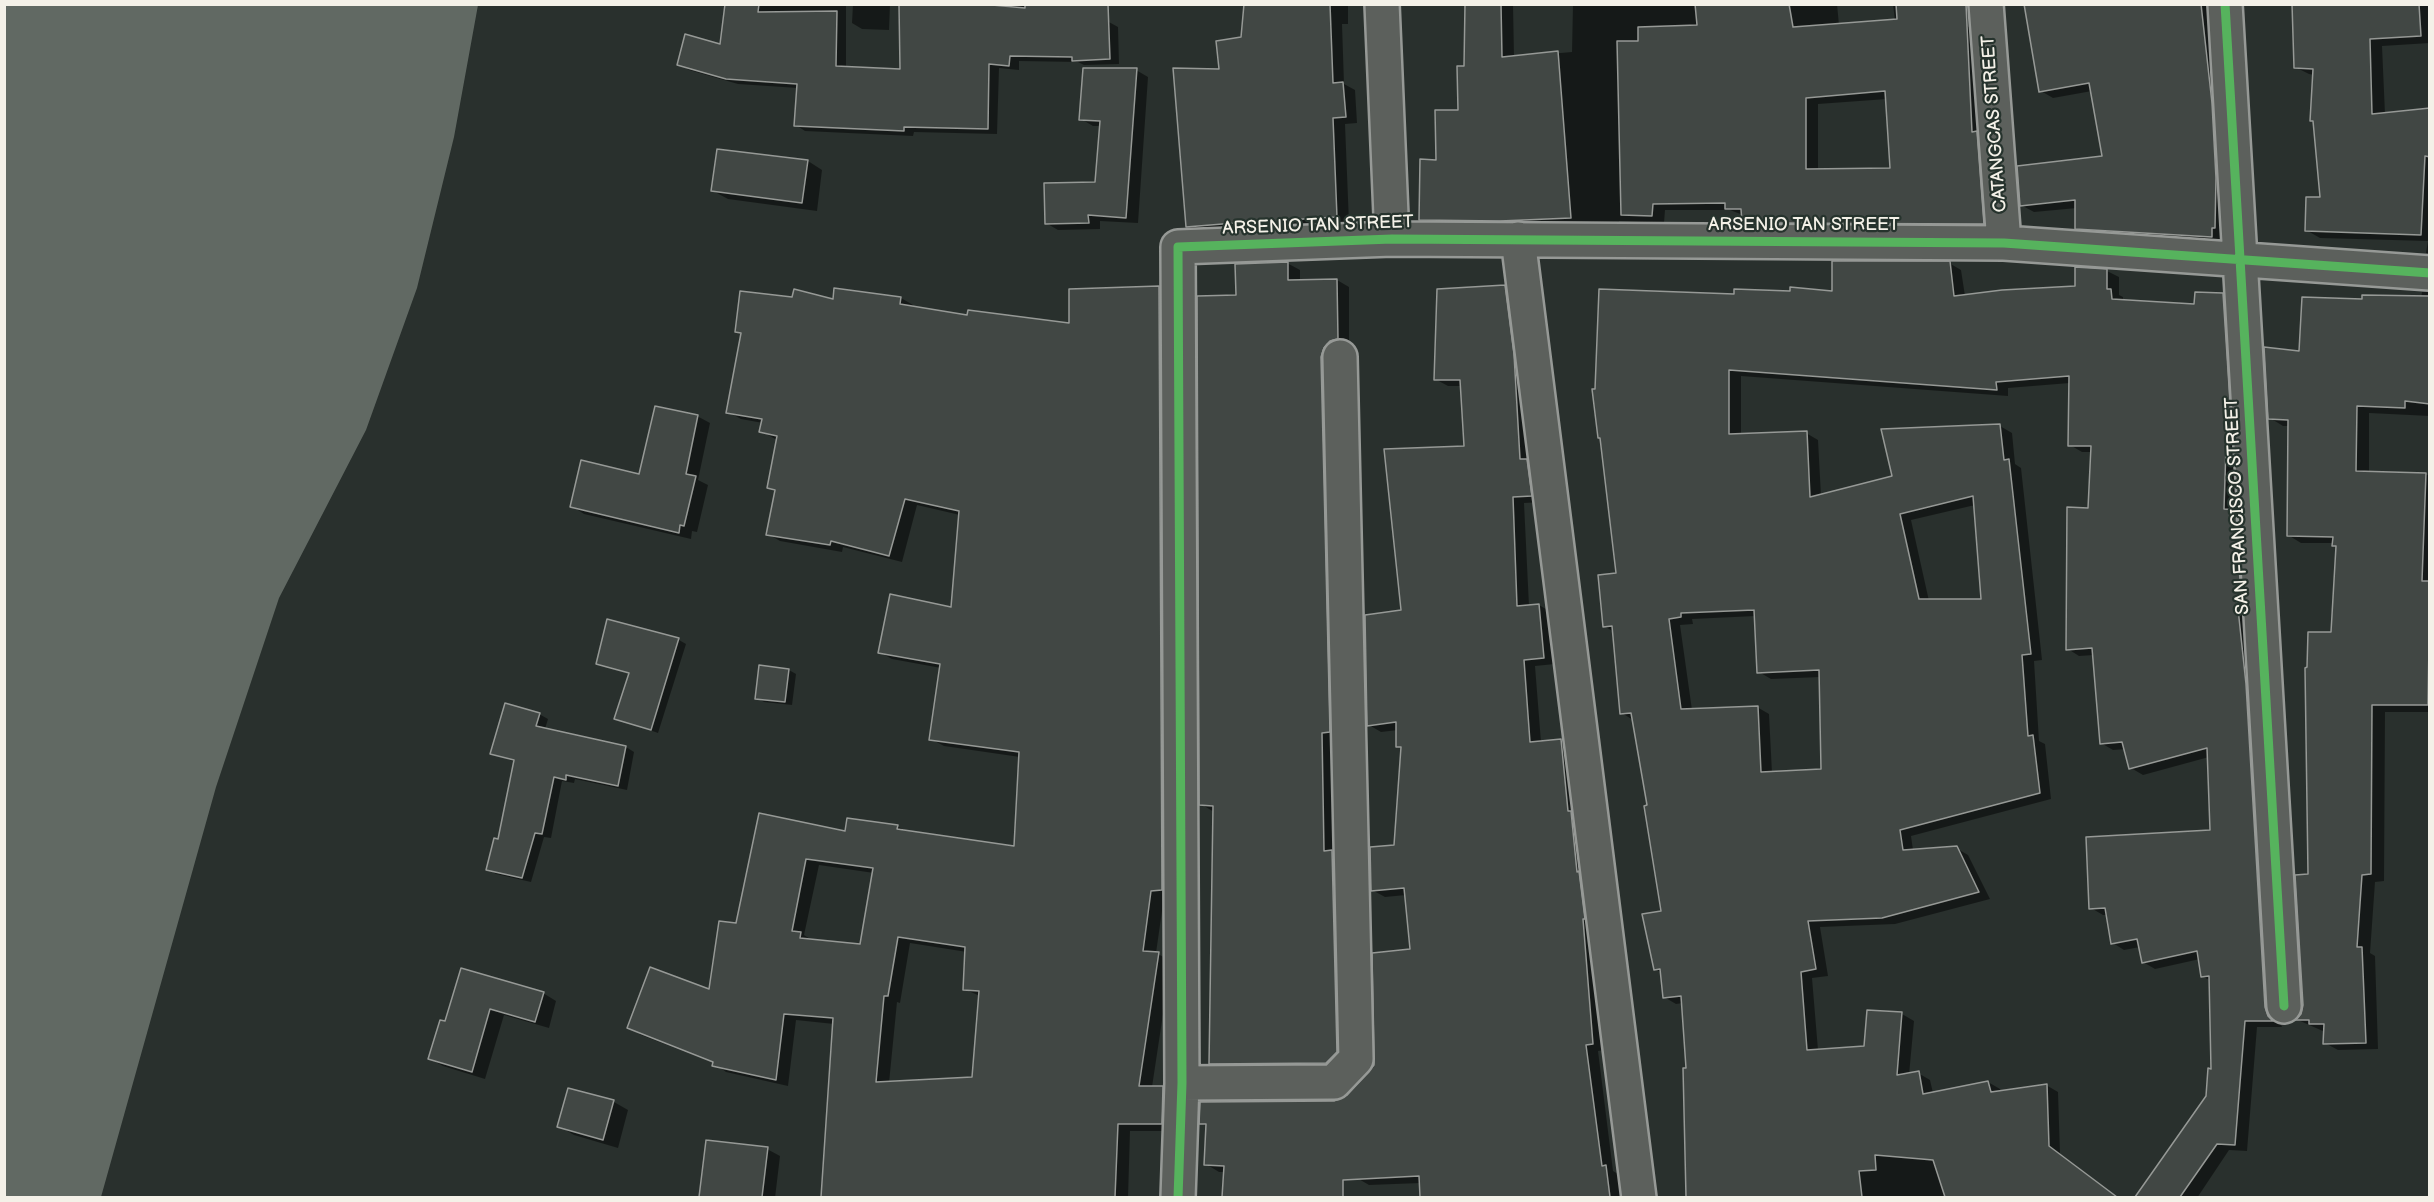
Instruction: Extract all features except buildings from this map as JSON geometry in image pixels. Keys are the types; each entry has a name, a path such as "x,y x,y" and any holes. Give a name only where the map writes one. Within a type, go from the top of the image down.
{"street":[{"path":"1382,4 1392,239"},
{"name":"CATANGCAS STREET","path":"1986,4 2004,243"},
{"name":"SAN FRANCISCO STREET","path":"2225,4 2284,1006"},
{"name":"ARSENIO TAN STREET","path":"1182,1083 1178,247 1392,239 2004,243 2430,273"},
{"path":"1518,239 1639,1197"},
{"path":"1178,1197 1182,1083 1334,1082 1356,1059 1340,357"}],"shaded area":[{"path":"5,4 478,5 454,137 417,288 366,430 279,598 216,787 101,1197 5,1197"}],"cycle path":[{"path":"2225,4 2284,1006"},
{"path":"1178,1198 1182,1083 1178,247 1392,239 2004,243 2430,273"}]}
